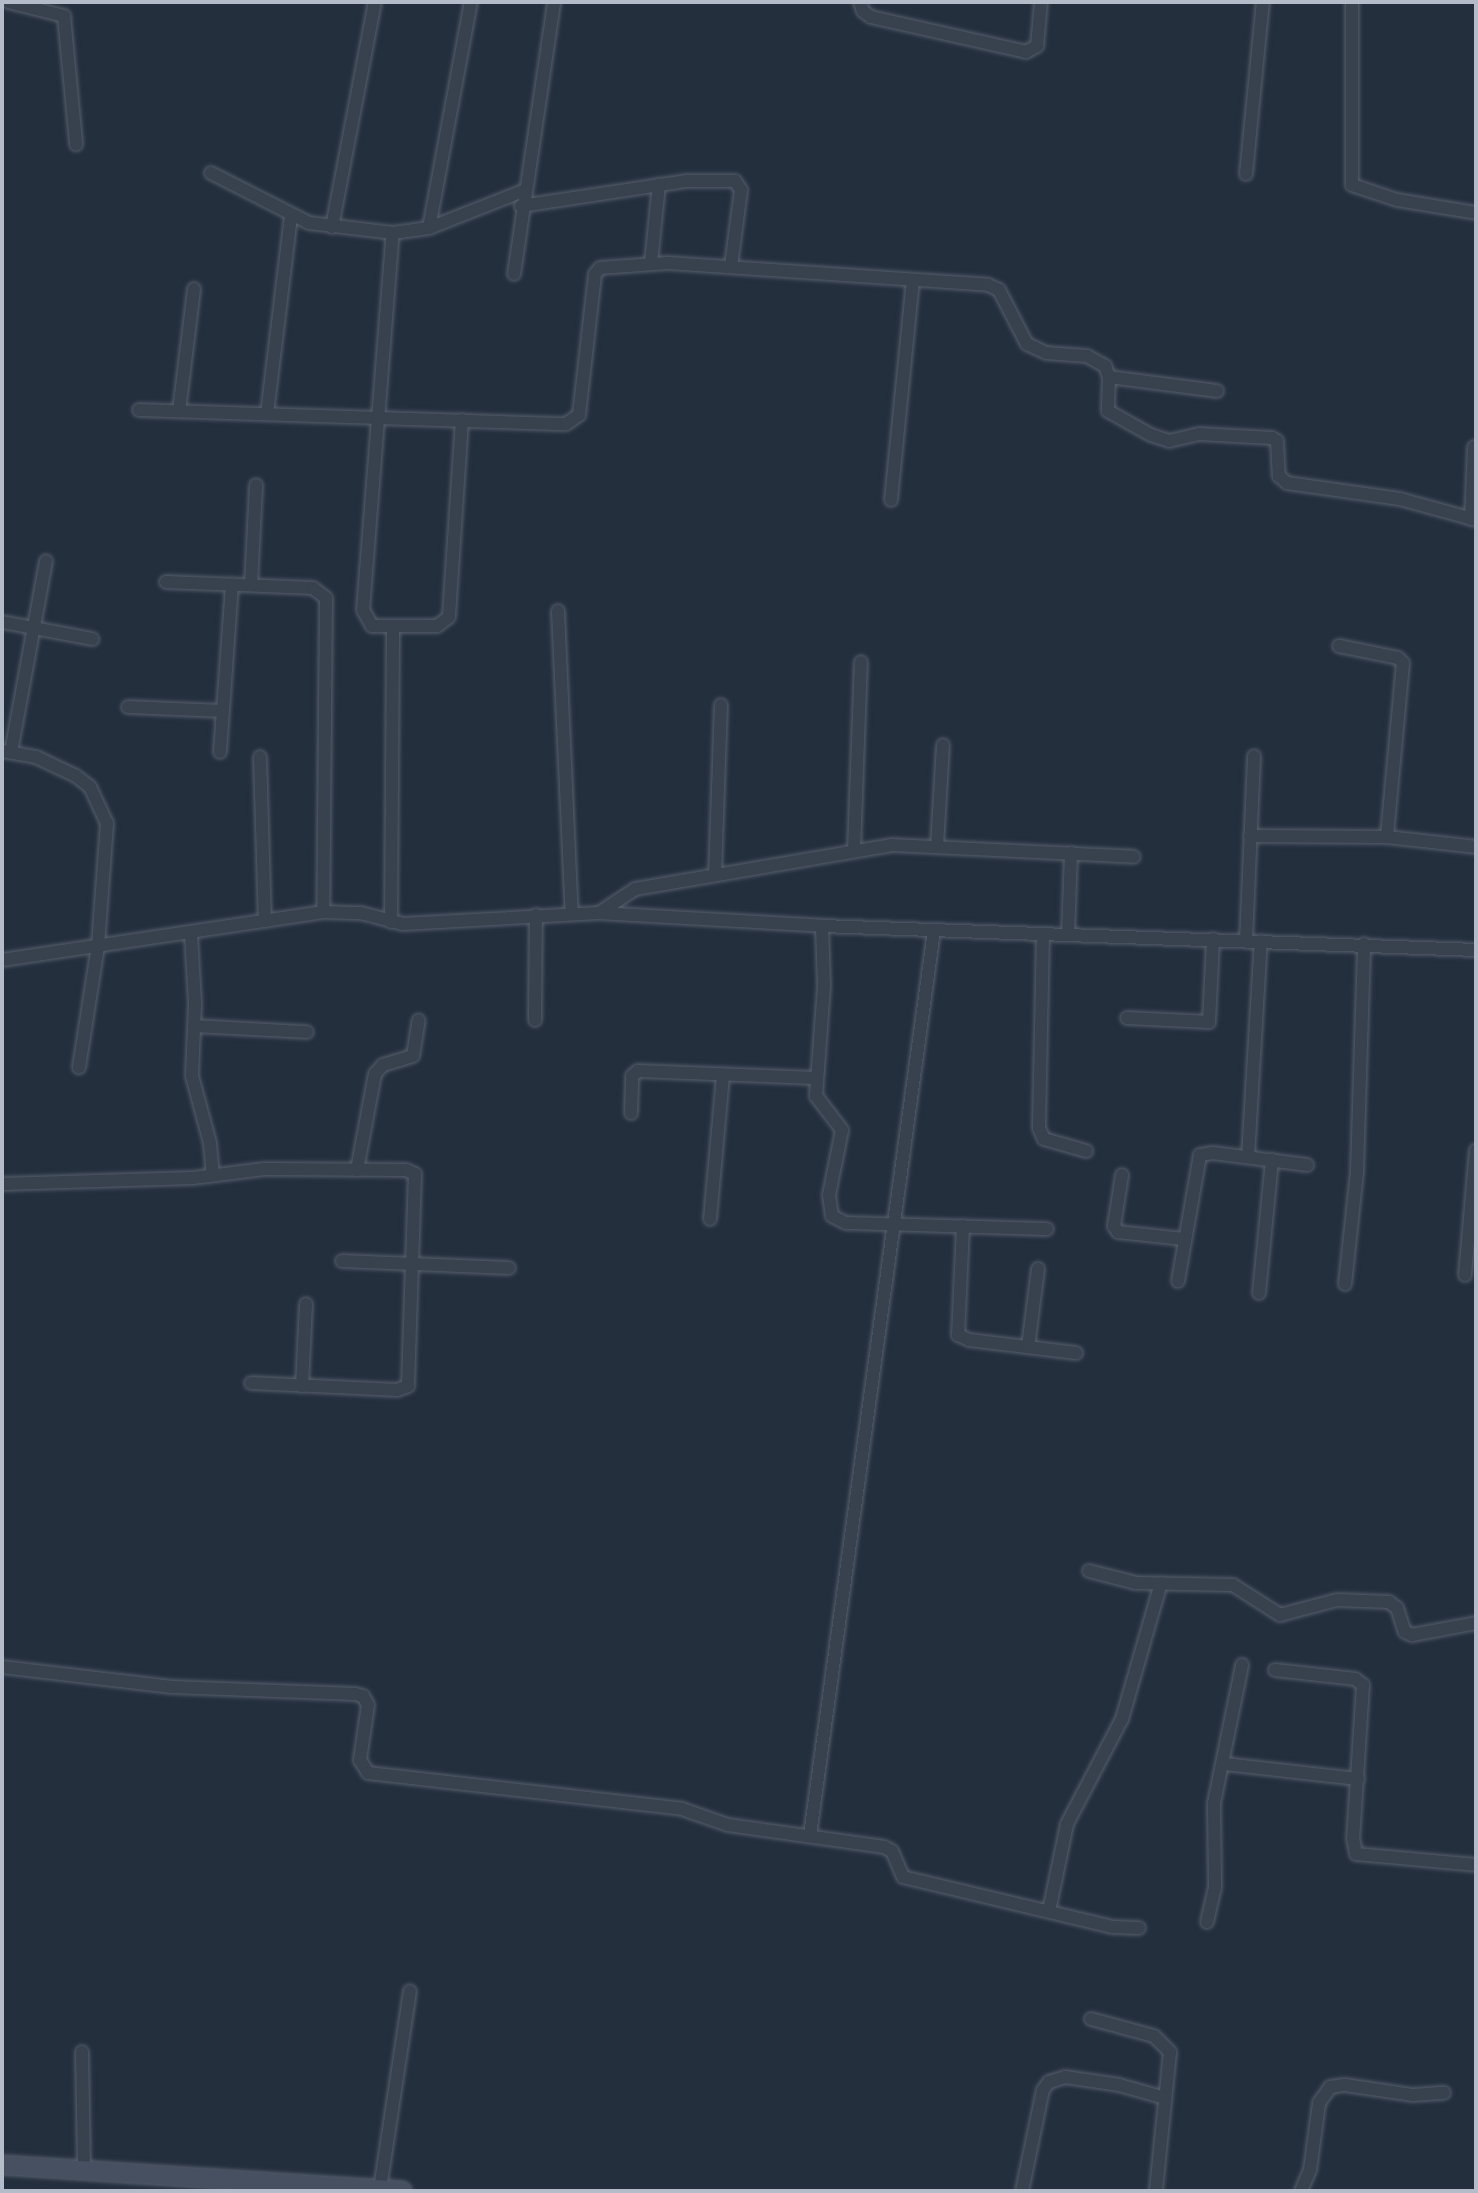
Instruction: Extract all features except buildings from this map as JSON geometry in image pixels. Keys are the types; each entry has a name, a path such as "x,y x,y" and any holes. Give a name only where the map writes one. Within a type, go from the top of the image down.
{"street":[{"path":"8,2 64,16 76,144"},
{"path":"332,227 375,2"},
{"path":"429,228 471,2"},
{"path":"513,274 523,191 554,2"},
{"path":"860,2 863,11 872,17 1026,52 1037,46 1041,2"},
{"path":"1246,174 1263,2"},
{"path":"1352,2 1352,184 1397,200 1476,213"},
{"path":"211,173 291,215 332,227 393,233 429,228 523,191"},
{"path":"521,206 659,184 703,180 739,183 731,266"},
{"path":"651,263 659,184"},
{"path":"267,414 291,215"},
{"path":"393,233 377,417 364,619 372,626 437,626 449,617 462,420"},
{"path":"139,410 566,424 576,420 597,270 651,263 731,266 995,286 1027,344 1046,353 1096,359 1110,377 1108,411 1162,440 1199,434 1272,438 1277,441 1279,476 1287,483 1400,499 1474,519 1474,447"},
{"path":"891,500 913,281"},
{"path":"179,411 194,289"},
{"path":"1110,377 1217,391"},
{"path":"251,585 256,485"},
{"path":"46,561 7,751 36,757 76,776 100,805 108,838 98,947 79,1068"},
{"path":"166,582 313,588 326,598 323,912"},
{"path":"220,752 232,584"},
{"path":"558,611 572,914"},
{"path":"2,622 92,639"},
{"path":"391,922 393,628"},
{"path":"1339,646 1398,658 1403,663 1387,837"},
{"path":"853,850 861,662"},
{"path":"715,875 721,705"},
{"path":"128,707 223,711"},
{"path":"937,845 943,745"},
{"path":"1246,941 1254,756"},
{"path":"260,757 265,921"},
{"path":"1250,836 1387,837 1476,847"},
{"path":"599,913 635,889 853,850 937,845 1134,857"},
{"path":"1068,935 1071,853"},
{"path":"2,960 191,934 323,912 361,913 391,922 599,913 933,931 1476,950"},
{"path":"535,1020 536,915"},
{"path":"822,926 824,986 815,1078 819,1105 842,1130 829,1195 832,1216 846,1223 1047,1229"},
{"path":"810,1835 896,1224 933,931"},
{"path":"191,934 195,1026 193,1085 210,1143 213,1175"},
{"path":"1043,934 1039,1128 1044,1139 1086,1151"},
{"path":"1127,1018 1209,1022 1213,939"},
{"path":"1248,1157 1261,941"},
{"path":"1345,1284 1357,1171 1364,944"},
{"path":"357,1170 375,1074 383,1065 413,1056 419,1020"},
{"path":"195,1026 307,1032"},
{"path":"631,1113 634,1073 815,1078"},
{"path":"710,1219 723,1074"},
{"path":"1465,1275 1476,1150"},
{"path":"1178,1281 1200,1155 1248,1157 1307,1165"},
{"path":"1259,1293 1272,1160"},
{"path":"2,1184 213,1175 264,1169 415,1174 408,1386 397,1390 251,1383"},
{"path":"1122,1175 1114,1226 1118,1232 1184,1239"},
{"path":"963,1226 958,1335 1076,1353"},
{"path":"342,1261 509,1268"},
{"path":"1028,1347 1038,1269"},
{"path":"302,1386 306,1304"},
{"path":"1089,1572 1136,1583 1233,1586 1280,1615 1337,1600 1389,1602 1398,1608 1403,1627 1412,1635 1476,1623"},
{"path":"1049,1911 1067,1824 1122,1719 1161,1583"},
{"path":"1207,1922 1215,1894 1213,1811 1242,1665"},
{"path":"2,1667 54,1676 172,1687 355,1694 363,1696 368,1705 360,1760 368,1773 682,1809 728,1825 810,1835 888,1849 903,1877 1049,1911 1139,1928"},
{"path":"1275,1670 1355,1679 1363,1685 1353,1838 1356,1854 1476,1865"},
{"path":"1224,1764 1358,1779"},
{"path":"380,2189 410,1991"},
{"path":"1091,2019 1164,2042 1170,2052 1156,2191"},
{"path":"82,2052 84,2170"},
{"path":"1022,2191 1044,2090 1049,2082 1065,2077 1119,2085 1165,2098"},
{"path":"1301,2191 1310,2170 1319,2104 1331,2087 1345,2085 1413,2095 1444,2093"},
{"path":"2,2165 402,2191"}]}
